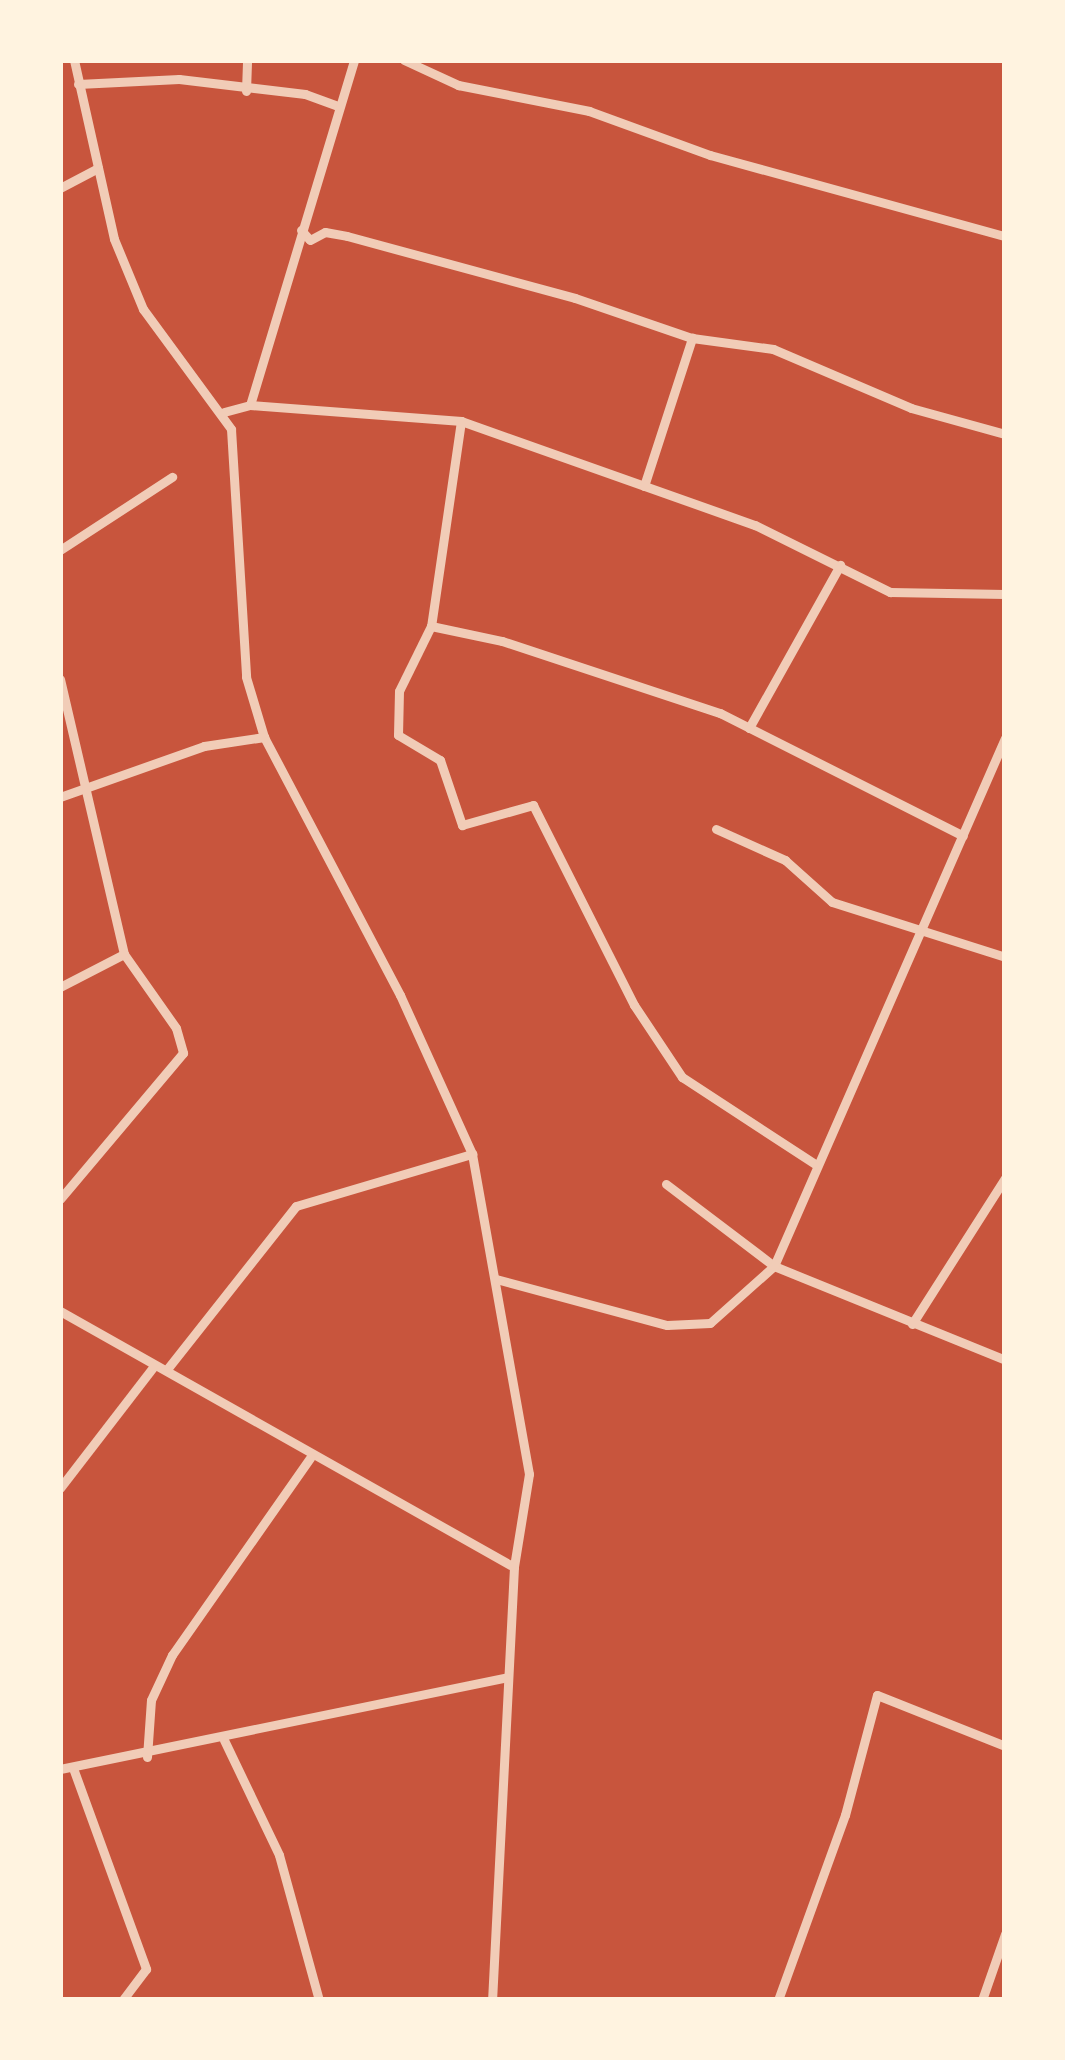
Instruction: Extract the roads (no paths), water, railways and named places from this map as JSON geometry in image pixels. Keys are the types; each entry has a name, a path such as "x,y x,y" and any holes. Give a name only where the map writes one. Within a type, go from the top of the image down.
{"street":[{"path":"74,60 114,239 143,309 224,412 240,495 246,676 264,737 400,994 472,1154 529,1474 514,1567 492,2000"},
{"path":"246,91 247,60"},
{"path":"250,405 354,60"},
{"path":"404,60 458,85 590,111 710,155 1005,236"},
{"path":"78,85 128,77 305,94 338,106"},
{"path":"60,188 98,168"},
{"path":"301,230 310,240 325,232 347,236 575,298 692,338 772,349 911,408 1005,434"},
{"path":"644,486 692,338"},
{"path":"224,412 250,405 461,422 570,454 840,565 890,592 1005,594"},
{"path":"461,422 431,626 399,691 398,735 440,760 462,825 533,805 634,1005 682,1077 815,1164"},
{"path":"60,550 172,477"},
{"path":"749,728 840,565"},
{"path":"431,626 502,640 749,728 963,836"},
{"path":"60,679 80,792 124,954 176,1028 183,1053 60,1198"},
{"path":"60,797 204,746 264,737"},
{"path":"496,1279 667,1325 710,1323 773,1266 815,1164 924,932 1005,738"},
{"path":"716,829 785,860 832,902 1005,957"},
{"path":"60,987 124,954"},
{"path":"168,1368 296,1206 472,1154"},
{"path":"912,1324 1005,1178"},
{"path":"666,1184 773,1266 1005,1360"},
{"path":"60,1311 154,1366 168,1368 310,1459 514,1567"},
{"path":"60,1488 154,1366"},
{"path":"147,1757 151,1700 172,1655 310,1459"},
{"path":"60,1769 147,1757 508,1677"},
{"path":"778,2000 845,1815 877,1695 1005,1746"},
{"path":"224,1739 279,1856 319,2000"},
{"path":"73,1768 146,1969 123,2000"},
{"path":"982,2000 1005,1934"}]}
